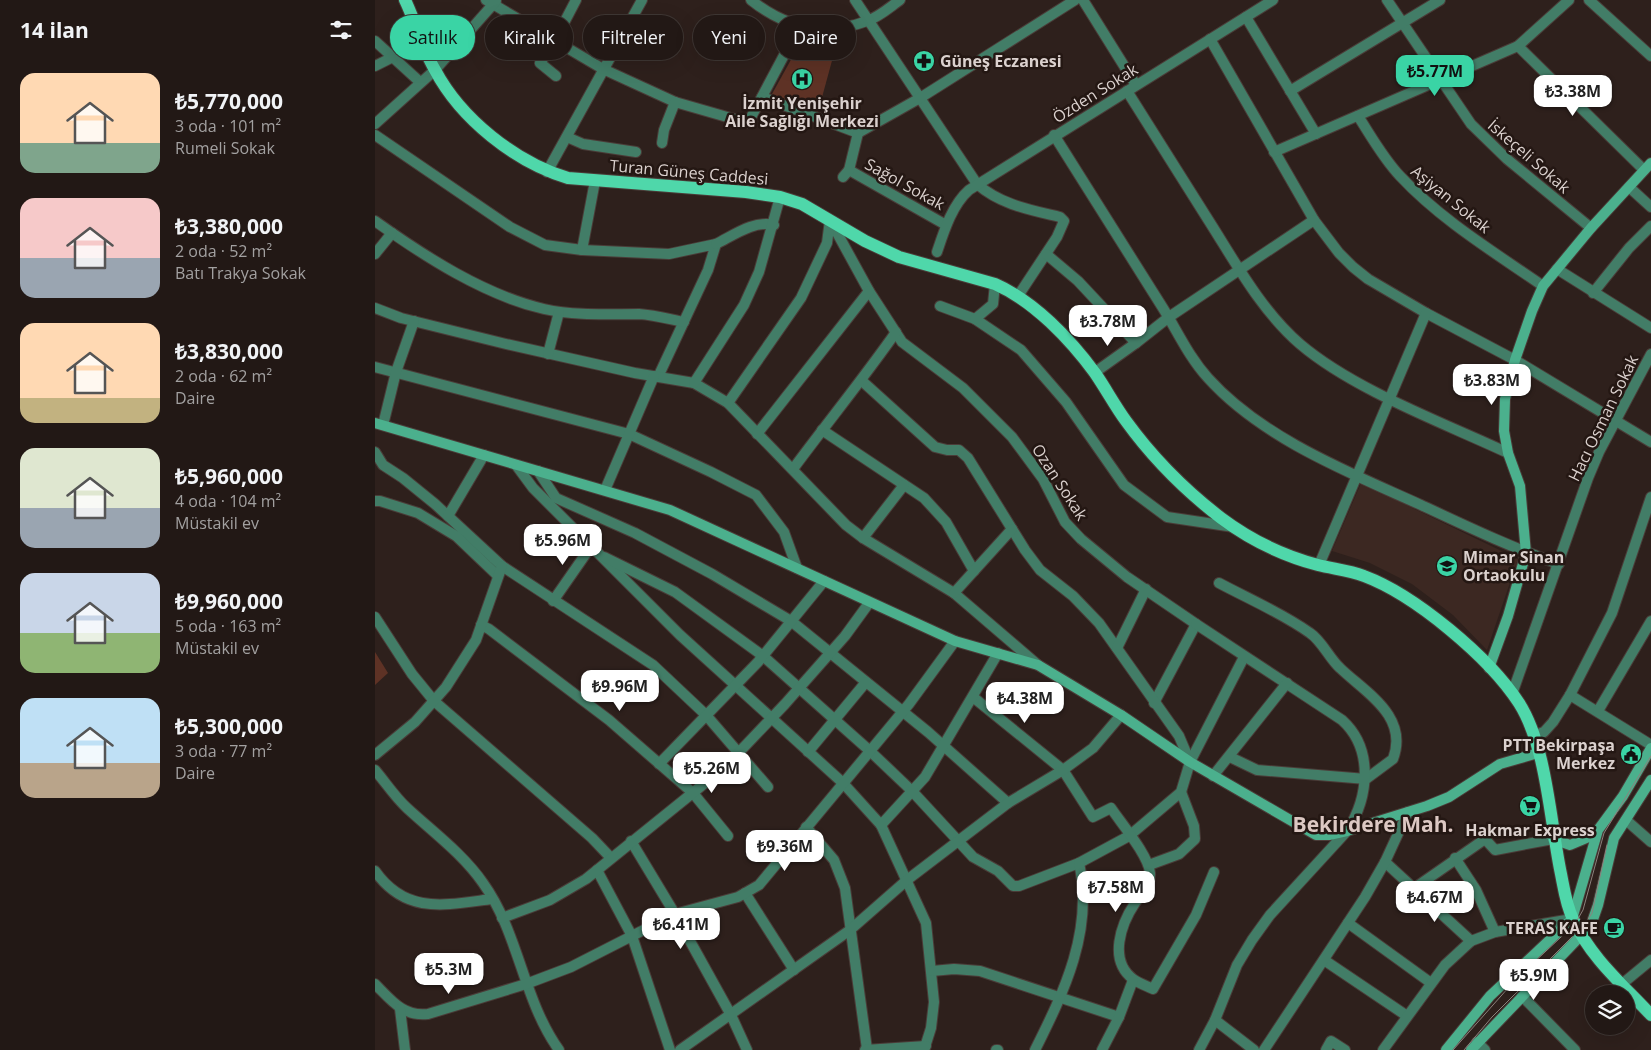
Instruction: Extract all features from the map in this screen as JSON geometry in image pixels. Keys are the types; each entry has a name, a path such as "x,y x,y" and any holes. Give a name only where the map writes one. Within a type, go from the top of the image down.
{"main road":[{"name":"Turan Güneş Caddesi","path":"405,0 444,87 507,150 547,172 568,178 747,192 781,197 802,204 865,241 899,257 995,284 1018,296 1062,335 1094,373 1126,420 1159,461 1201,502 1235,527 1275,549 1319,565 1362,575 1396,591 1428,613 1489,668 1512,694 1527,718 1538,753 1553,839 1572,919 1596,957 1651,1015"}],"street":[{"path":"568,15 576,0"},
{"path":"547,172 642,0"},
{"path":"751,0 775,16"},
{"path":"855,0 977,184 991,195 1010,204 1063,219 1064,225 1018,296"},
{"path":"856,23 869,21 900,0"},
{"path":"763,97 858,133 920,98 1075,0"},
{"path":"1083,0 1137,85"},
{"name":"Özden Sokak","path":"937,252 946,225 962,197 977,184 1273,0"},
{"name":"İskeçeli Sokak","path":"1387,0 1464,115 1483,137 1591,228"},
{"path":"1290,91 1440,0"},
{"path":"1274,152 1518,46 1569,0"},
{"path":"1589,0 1651,56"},
{"path":"375,124 435,70 492,2 512,15"},
{"path":"1246,17 1316,134"},
{"path":"1210,39 1314,220 1339,253 1353,267 1426,313 1515,360 1651,442"},
{"path":"375,41 390,54"},
{"path":"1489,668 1518,585 1526,553 1520,486 1504,431 1504,407 1515,360 1543,286 1591,228 1648,166 1518,46"},
{"path":"573,52 603,69 675,102 748,123 782,60"},
{"path":"375,66 390,58"},
{"path":"397,60 420,82"},
{"path":"542,60 540,63 556,76"},
{"path":"1127,91 1240,271 1273,316 1299,343 1332,367 1389,398 1509,453"},
{"path":"662,143 664,130 675,102"},
{"name":"Aşiyan Sokak","path":"1358,116 1389,163 1416,192 1455,225 1543,286"},
{"name":"Sağol Sokak","path":"858,133 846,173 946,225"},
{"path":"375,135 510,227 545,245 582,250 669,254 716,244 754,226 766,223 774,225"},
{"path":"1055,136 1169,317 1197,366 1235,406 1265,427 1355,475 1526,553 1559,564"},
{"path":"567,137 583,144 635,152"},
{"path":"582,250 595,181"},
{"path":"1629,187 1651,207"},
{"path":"694,383 744,305 759,272 781,197"},
{"path":"728,403 801,298 827,243 830,220"},
{"name":"Ozan Sokak","path":"830,220 869,291 902,342 963,388 1012,437 1043,479 1065,522 1081,539 1146,589 1196,624 1244,657 1335,714 1353,731 1362,750 1366,779"},
{"path":"1094,373 1169,317 1314,220"},
{"path":"375,221 414,249 506,297 559,312 641,314 684,322"},
{"path":"1593,293 1629,248 1651,226"},
{"path":"375,254 392,233"},
{"path":"605,490 629,434 708,270 716,244"},
{"path":"1046,254 1078,281 1136,343"},
{"path":"1557,269 1651,328"},
{"path":"975,319 993,304 995,284"},
{"path":"757,434 869,291"},
{"path":"940,306 975,319 1021,350 1065,402 1124,485 1167,517 1235,527"},
{"path":"375,308 415,322 548,354 656,377 694,383 728,403 846,524 863,538 954,593 1038,665 1121,715 1190,762 1310,833 1329,835 1407,812 1449,797 1500,764 1538,753"},
{"path":"548,354 559,312"},
{"path":"1319,565 1355,475 1426,313"},
{"path":"415,322 379,424 670,510 955,641 1038,665"},
{"path":"793,469 862,381 896,332"},
{"name":"Hacı Osman Sokak","path":"1512,694 1588,478 1651,354"},
{"path":"375,366 629,434 756,495 784,532 797,568"},
{"path":"862,381 935,446 962,452 1040,570 1092,614 1179,736 1190,762"},
{"path":"822,430 924,498 946,522 974,571"},
{"path":"375,452 383,465 403,478 448,516 500,571"},
{"path":"448,516 484,455"},
{"path":"515,465 533,488 593,545 680,635 843,783 881,825 926,924 935,1002 931,1028 925,1048 866,1049 845,888 834,860 806,827"},
{"path":"538,471 556,498 635,532 712,574 791,621 945,746 1008,804"},
{"path":"863,538 904,485"},
{"path":"1533,736 1548,728 1570,695 1602,634 1621,592 1651,497"},
{"path":"375,501 418,513 456,536 500,571 553,601 653,665 707,715 768,788"},
{"path":"954,593 1012,529"},
{"path":"553,601 593,545"},
{"path":"604,557 675,592 763,656 912,791 973,857 998,872 1013,886 1019,886 1079,864 1129,836 1181,792 1190,762 1244,657"},
{"path":"375,755 415,722 446,687 476,640 500,571"},
{"path":"659,764 763,656 824,581"},
{"path":"1219,583 1312,634 1341,669 1374,696 1387,714 1398,737 1395,753 1389,764 1366,779 1257,770 1230,757"},
{"path":"1117,648 1146,589"},
{"path":"502,918 550,900 597,870 693,793 739,753 771,719 830,652 869,603"},
{"path":"375,617 412,674 434,701 591,838 611,858"},
{"path":"1598,711 1651,621"},
{"path":"1154,703 1196,624"},
{"path":"481,625 489,628 609,720 693,793 728,836"},
{"path":"375,984 400,1009 414,1014 428,1014 526,984 595,956 675,914 738,897 759,885 902,712 955,641"},
{"path":"881,825 925,777 945,746 998,653"},
{"path":"808,752 866,682"},
{"path":"1213,776 1287,683"},
{"path":"1416,888 1455,858 1485,839 1495,850 1553,839 1569,845 1589,838 1598,830 1623,796 1651,747 1598,711 1570,695"},
{"path":"973,697 1063,770 1093,817 1111,808 1149,865 1150,877 1147,888 1133,906 1119,942 1119,958 1133,980 1153,989 1195,915 1214,872"},
{"path":"680,1050 850,930 907,880 1008,804 1063,770 1093,748 1121,715"},
{"path":"375,770 405,806 454,850 483,883 502,918 526,984 549,1034 559,1050"},
{"path":"1199,1050 1215,1020 1237,965 1252,940 1271,915 1355,820 1366,779"},
{"path":"1477,1047 1521,996 1582,936 1595,917 1614,838 1651,780"},
{"path":"1149,865 1179,854 1195,840 1196,832 1181,792"},
{"path":"1264,1050 1348,923 1385,862 1407,812"},
{"path":"1627,820 1651,842"},
{"path":"1598,830 1614,838"},
{"path":"1446,1050 1490,996 1572,919 1598,830"},
{"path":"631,842 675,914 731,1015 747,1050"},
{"path":"1455,858 1476,890 1495,932"},
{"path":"1385,862 1416,888 1471,941"},
{"path":"1035,1050 1061,997 1072,965 1082,924 1084,892 1079,864"},
{"path":"597,870 632,936 670,1050"},
{"path":"375,871 385,886 402,897 425,905 445,905 492,899"},
{"path":"745,893 793,970"},
{"path":"1383,1050 1431,983 1456,953 1471,941 1495,932 1572,919"},
{"path":"1348,923 1431,983"},
{"path":"1324,960 1407,1016"},
{"path":"1622,984 1651,960"},
{"path":"932,971 954,969 980,971 1119,1018"},
{"path":"1103,1050 1119,1018 1133,980"},
{"path":"1521,996 1575,1050"},
{"path":"400,1009 405,1050"},
{"path":"1215,1020 1254,1050"},
{"path":"1326,1050 1331,1041 1345,1050"}],"shaded area":[{"path":"791,60 832,60 818,112 772,94"},
{"name":"Mimar Sinan Ortaokulu","path":"1361,483 1518,559 1487,650 1453,615 1412,584 1370,563 1332,551"},
{"path":"375,652 388,673 375,685"}],"tram line":[{"path":"1453,1050 1517,978 1575,924 1583,910 1604,833 1651,756"},
{"path":"1464,1050 1492,1017 1585,924 1592,913 1607,845"}],"place":[{"name":"Güneş Eczanesi","path":"924,61"},
{"name":"İzmit Yenişehir Aile Sağlığı Merkezi","path":"802,79"},
{"name":"Mimar Sinan Ortaokulu","path":"1447,566"},
{"name":"PTT Bekirpaşa Merkez","path":"1631,754"},
{"name":"Hakmar Express","path":"1530,806"},
{"name":"TERAS KAFE","path":"1614,928"}],"district":[{"name":"Bekirdere Mah.","path":"1373,824"}]}
